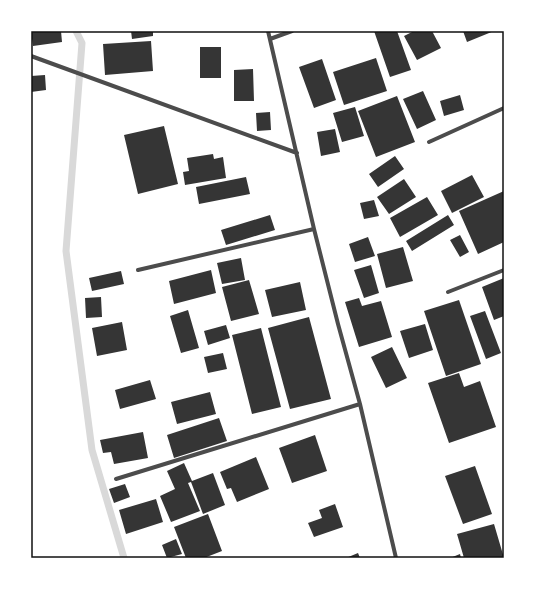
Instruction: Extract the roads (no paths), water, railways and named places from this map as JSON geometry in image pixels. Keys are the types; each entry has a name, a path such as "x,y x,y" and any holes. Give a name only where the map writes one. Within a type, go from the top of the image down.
{"street":[{"path":"268,31 314,229 360,404 396,558"},
{"path":"270,39 292,31"},
{"path":"31,56 297,153"},
{"path":"429,142 504,108"},
{"path":"138,270 314,229"},
{"path":"448,292 504,270"},
{"path":"116,479 360,404"}],"waterway":[{"path":"76,31 82,43 66,251 92,450 124,558"}]}
